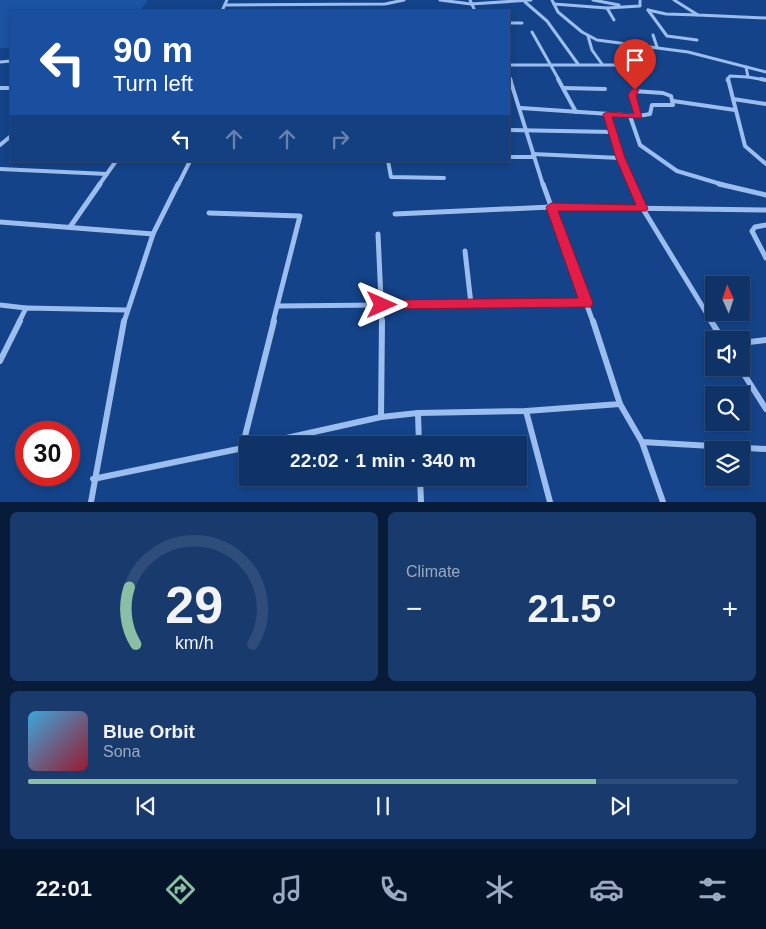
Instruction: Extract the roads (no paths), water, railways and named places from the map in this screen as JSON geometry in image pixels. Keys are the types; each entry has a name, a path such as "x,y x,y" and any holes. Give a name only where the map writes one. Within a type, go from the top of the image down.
{"street":[{"path":"222,10 227,0"},
{"path":"272,4 275,0"},
{"path":"225,5 300,2 385,4 404,0"},
{"path":"440,0 471,2 524,2 531,0"},
{"path":"552,0 558,12 588,36 606,41 657,47 766,72"},
{"path":"593,0 623,6"},
{"path":"616,0 623,6"},
{"path":"640,0 640,6"},
{"path":"674,0 698,15"},
{"path":"524,2 533,7 559,35 578,64"},
{"path":"554,4 607,8 640,6 666,14 766,18"},
{"path":"607,8 614,20"},
{"path":"648,10 667,36 698,40"},
{"path":"510,24 522,23"},
{"path":"532,32 552,65 576,112"},
{"path":"652,35 657,47"},
{"path":"588,36 592,50 602,64"},
{"path":"510,65 634,65"},
{"path":"746,67 748,77"},
{"path":"766,80 730,76 727,78 746,147 766,164"},
{"path":"510,84 521,108 533,156 620,404 642,442 663,502"},
{"path":"564,88 605,89"},
{"path":"639,116 632,95 633,91 668,94 673,101 735,110"},
{"path":"733,99 766,104"},
{"path":"521,108 639,116 650,114 652,105 672,106 673,101"},
{"path":"607,114 620,158 643,209 718,331"},
{"path":"630,116 635,136 640,145 677,171 699,179 766,195"},
{"path":"510,130 613,132"},
{"path":"0,145 10,137"},
{"path":"510,157 620,158"},
{"path":"70,227 115,162"},
{"path":"91,502 93,479 126,310 153,234 189,162"},
{"path":"388,162 391,177 444,178"},
{"path":"0,169 107,174"},
{"path":"395,214 551,207 643,209 738,208 766,210"},
{"path":"209,213 300,216 248,436"},
{"path":"1,223 153,234"},
{"path":"766,226 755,227 752,231 766,258"},
{"path":"378,234 382,305 382,417"},
{"path":"465,251 471,304"},
{"path":"278,306 586,303"},
{"path":"0,305 26,308 126,310"},
{"path":"0,361 26,308"},
{"path":"750,342 766,340"},
{"path":"745,376 766,409"},
{"path":"296,436 382,417 418,413 526,411 620,404"},
{"path":"526,411 550,502"},
{"path":"418,413 419,436"},
{"path":"642,442 766,449"},
{"path":"93,479 239,448"},
{"path":"420,486 420,502"}]}
